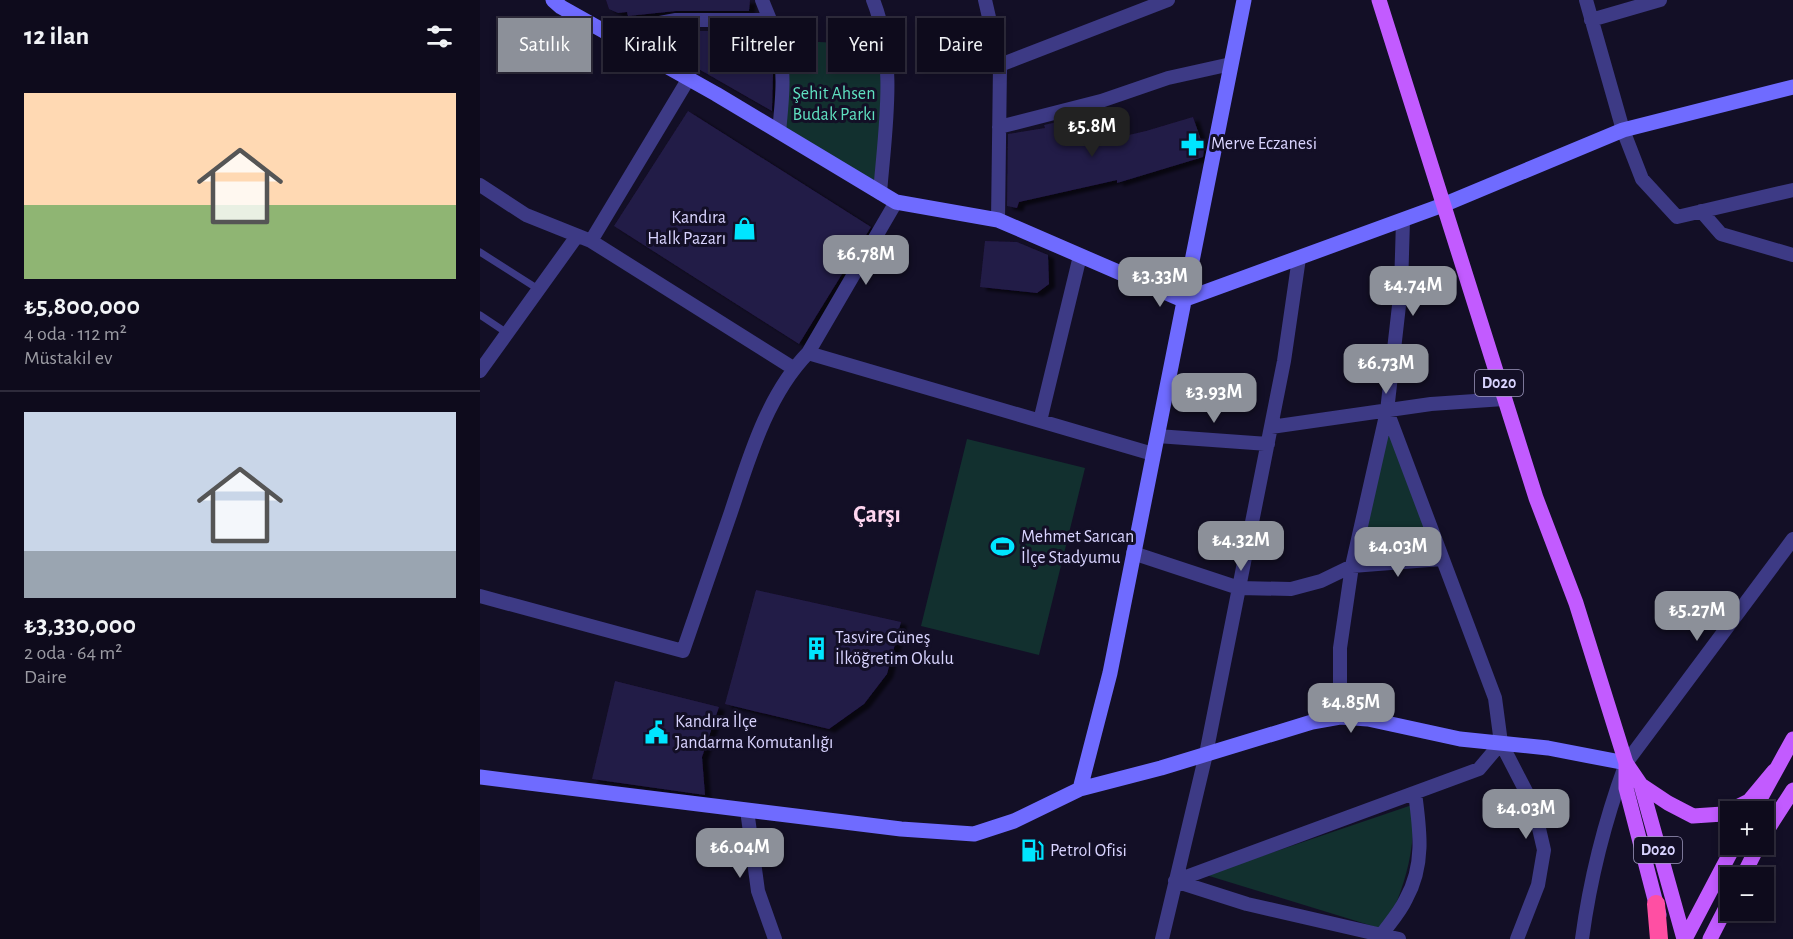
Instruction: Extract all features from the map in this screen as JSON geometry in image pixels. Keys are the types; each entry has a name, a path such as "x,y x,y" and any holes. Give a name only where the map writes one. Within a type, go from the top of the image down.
{"highway":[{"path":"1656,904 1659,939"}],"main road":[{"name":"D020","path":"1379,0 1536,498 1576,603 1626,763 1641,785 1684,939"},
{"path":"1759,801 1793,739"},
{"name":"D020","path":"1626,763 1626,788 1666,939"},
{"path":"1641,785 1668,804 1693,816 1724,814 1749,801 1774,771"},
{"path":"1774,819 1793,790"},
{"path":"1684,939 1729,855"},
{"path":"1710,939 1720,920"},
{"path":"1721,939 1723,921"}],"street":[{"path":"552,0 603,30"},
{"path":"762,0 768,18"},
{"path":"873,0 886,52 886,96 880,193"},
{"path":"985,0 989,18"},
{"path":"1004,62 1138,5 1168,0"},
{"path":"1080,789 1110,673 1244,0"},
{"path":"1586,0 1623,130 1642,179 1677,217 1793,190"},
{"path":"1591,20 1657,0"},
{"path":"999,127 1101,101 1168,78 1231,63"},
{"path":"678,72 896,202 998,220 1183,300 1443,205 1623,130 1793,87"},
{"path":"779,132 782,72"},
{"path":"998,220 1000,72"},
{"path":"591,241 689,78"},
{"path":"480,185 526,215 591,241 793,368"},
{"path":"480,596 683,651 765,418 793,368 808,353 896,202"},
{"path":"1701,211 1721,234 1793,255"},
{"path":"1340,717 1340,648 1352,566 1388,411 1401,288 1403,220"},
{"path":"480,371 577,236"},
{"path":"1040,421 1080,256"},
{"path":"1162,939 1206,754 1272,427 1299,258"},
{"path":"808,353 1153,454"},
{"path":"1272,427 1431,404 1504,399"},
{"path":"1388,411 1495,698 1501,743 1534,807 1544,850 1538,885 1516,939"},
{"path":"1157,436 1268,444"},
{"path":"1582,939 1588,895 1613,798 1626,763 1793,539"},
{"path":"1134,553 1239,588 1291,590 1321,581 1352,566 1442,559"},
{"path":"480,777 901,829 974,834 1014,821 1080,789 1312,722 1340,717 1368,719 1460,739 1548,748 1626,763"},
{"path":"1175,881 1479,769 1501,743"},
{"path":"1382,934 1407,899 1419,864 1421,839 1415,793"},
{"path":"747,810 758,891 775,939"},
{"path":"1175,881 1247,904 1399,939"}],"lane":[{"path":"480,252 538,290"},
{"path":"480,315 507,333"}],"green space":[{"name":"Şehit Ahsen Budak Parkı","path":"816,42 828,42 828,72 883,72 880,193 779,132 778,72 816,72"},
{"path":"1387,411 1442,559 1352,566"},
{"name":"Mehmet Sarıcan İlçe Stadyumu","path":"967,439 1085,468 1039,655 921,626"},
{"path":"1412,805 1412,842 1405,878 1395,905 1379,928 1206,875"}],"building":[{"path":"606,0 750,0 749,11 676,11 628,16 627,12 618,13 609,9"},
{"path":"698,31 710,31 710,72 773,72 772,111 698,69"},
{"name":"Kandıra Halk Pazarı","path":"688,111 871,227 799,344 614,226"},
{"path":"1193,117 1204,149 1203,157 1117,183 1117,180 1019,202 1017,208 1007,206 1008,134 1045,128 1044,125 1075,118 1082,146"},
{"path":"985,241 1017,242 1048,255 1049,284 1037,293 980,287"},
{"name":"Tasvire Güneş İlköğretim Okulu","path":"756,590 901,622 887,674 864,704 829,729 725,704"},
{"name":"Kandıra İlçe Jandarma Komutanlığı","path":"615,681 719,707 702,757 705,795 592,779"}],"place":[{"name":"Merve Eczanesi","path":"1193,144"},
{"name":"Kandıra Halk Pazarı","path":"744,228"},
{"name":"Mehmet Sarıcan İlçe Stadyumu","path":"1003,547"},
{"name":"Tasvire Güneş İlköğretim Okulu","path":"817,648"},
{"name":"Kandıra İlçe Jandarma Komutanlığı","path":"657,732"},
{"name":"Petrol Ofisi","path":"1032,851"}],"district":[{"name":"Çarşı","path":"877,515"}]}
